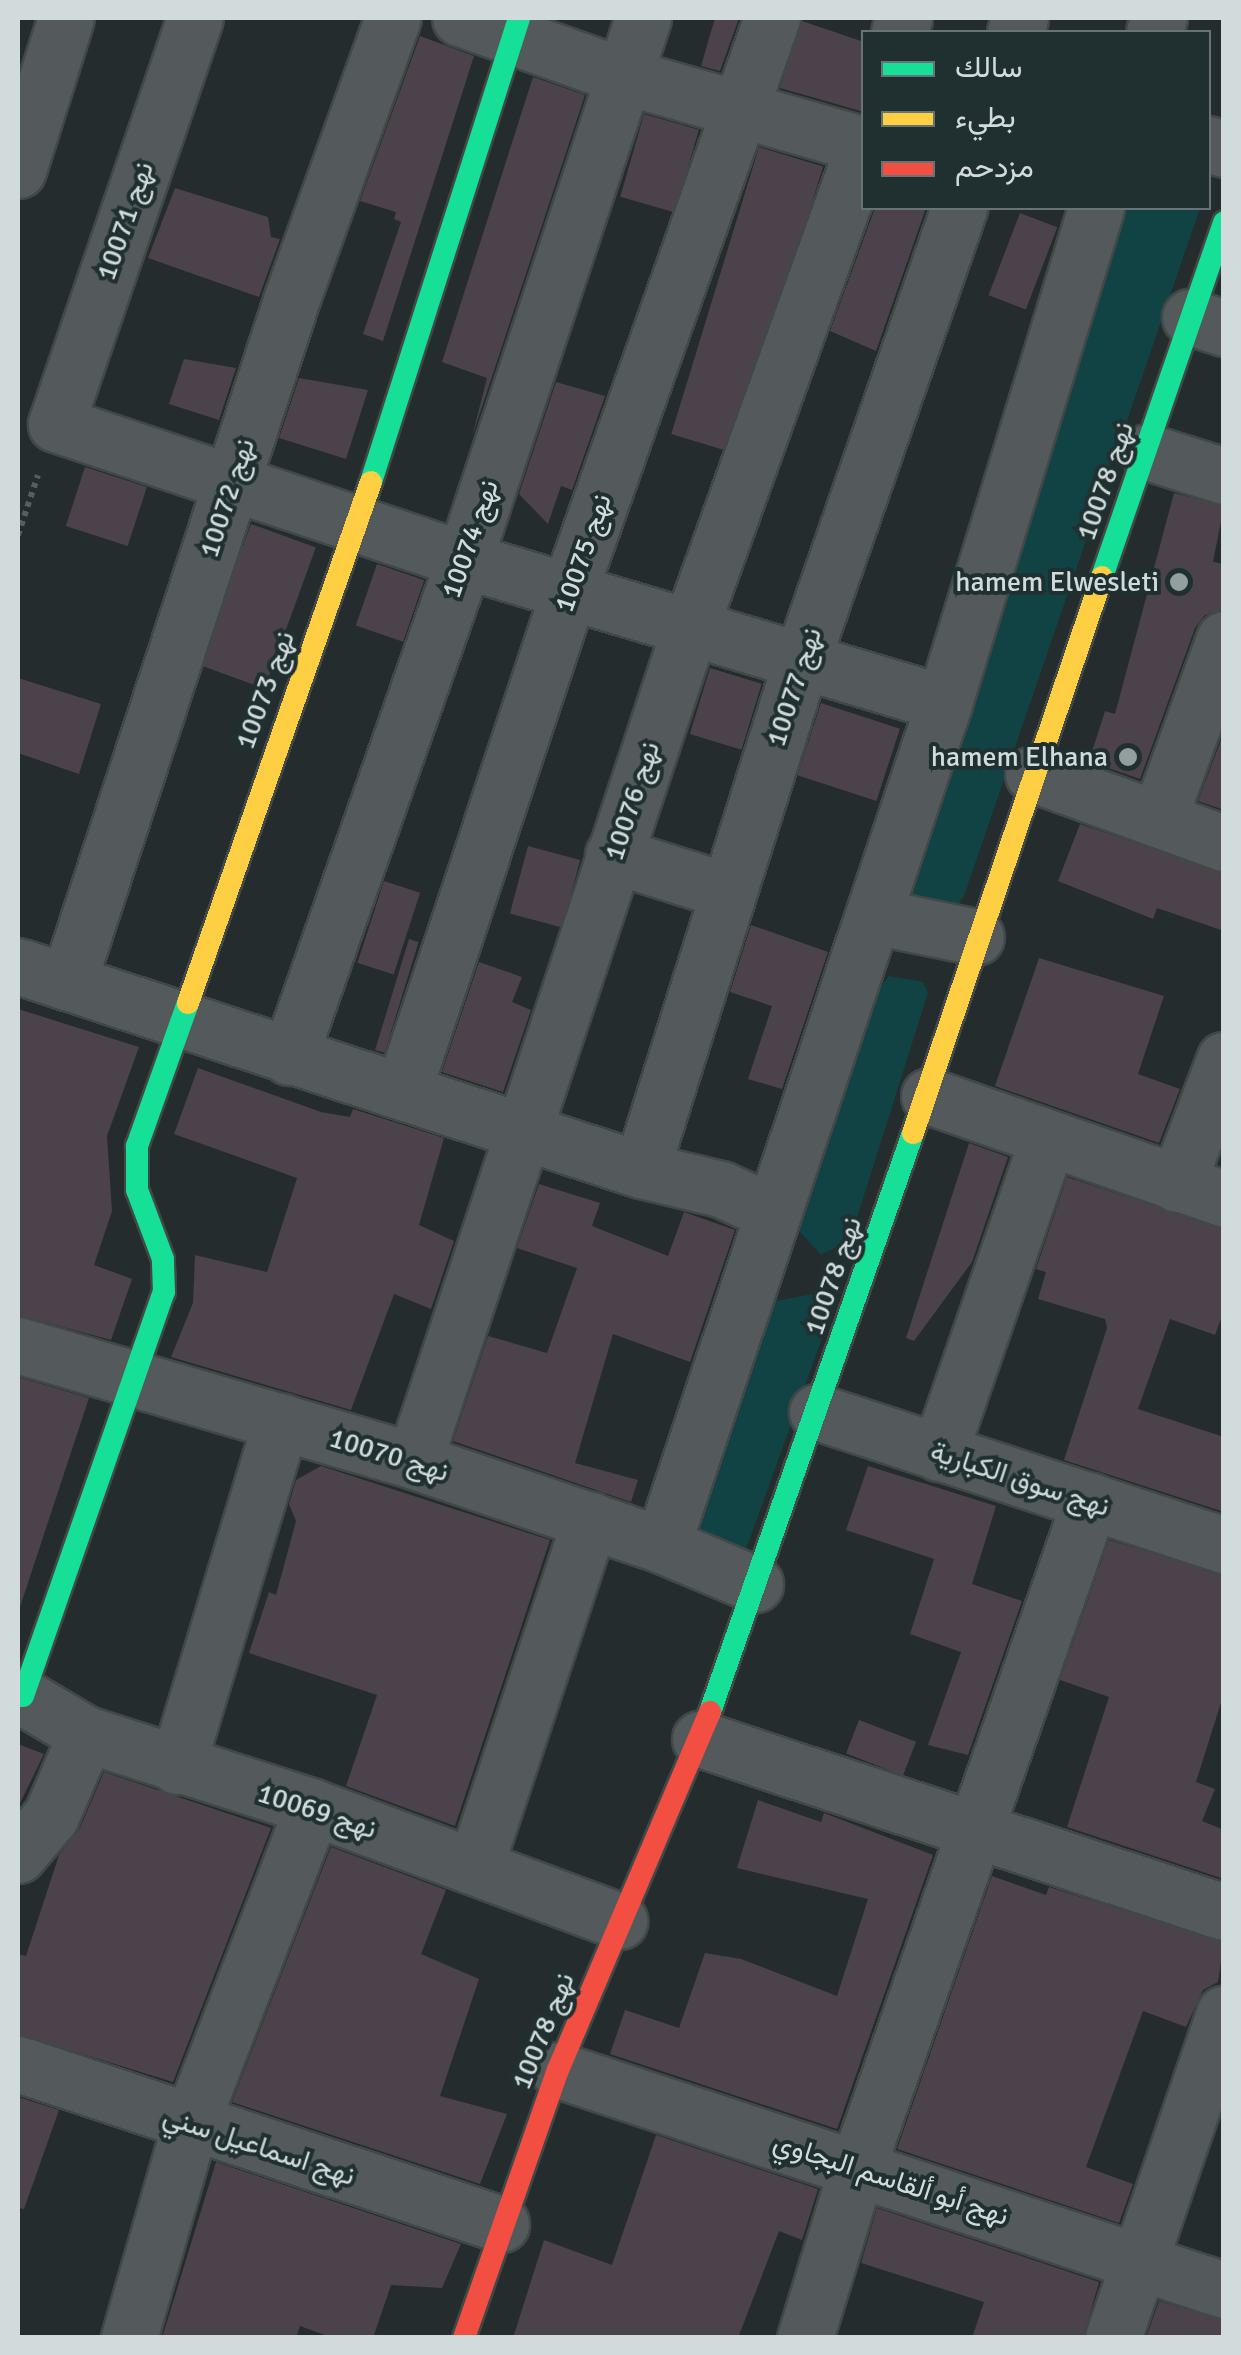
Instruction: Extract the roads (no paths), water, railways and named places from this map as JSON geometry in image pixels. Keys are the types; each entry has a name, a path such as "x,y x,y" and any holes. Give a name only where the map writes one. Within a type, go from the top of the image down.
{"street":[{"path":"18,170 66,18"},
{"name":"نهج 10071","path":"195,18 56,424 232,483"},
{"name":"نهج 10072","path":"43,974 232,483 393,18"},
{"path":"460,18 517,27 624,76 861,144"},
{"name":"نهج 10074","path":"289,1057 464,560 643,18"},
{"name":"نهج 10075","path":"403,1091 569,590 772,18"},
{"name":"نهج 10073","path":"20,1695 128,1380 164,1292 162,1259 137,1190 137,1146 177,1020 358,523 517,27"},
{"name":"نهج 10076","path":"414,1461 690,628 861,153"},
{"name":"نهج 10077","path":"640,1170 802,658 958,210"},
{"path":"662,1545 944,703 1085,210"},
{"name":"نهج 10078","path":"464,2338 558,2070 700,1739 929,1096 976,938 1032,774 1148,452 1207,323 1224,222"},
{"path":"1148,452 1224,476"},
{"path":"232,483 464,560 944,703"},
{"path":"1160,816 1224,639"},
{"path":"1032,774 1160,816 1224,843"},
{"path":"613,856 728,891"},
{"path":"873,916 976,938"},
{"path":"43,974 640,1170 721,1189 772,1212"},
{"path":"929,1096 1200,1192 1224,1060"},
{"path":"939,1453 1048,1138"},
{"name":"نهج 10070","path":"18,1345 414,1461 662,1545 754,1584"},
{"name":"نهج سوق الكبارية","path":"817,1412 1224,1544"},
{"path":"177,1766 281,1421"},
{"path":"805,2338 857,2168 980,1833 1090,1502"},
{"path":"475,1866 590,1520"},
{"name":"نهج 10069","path":"20,1695 86,1734 313,1808 620,1920"},
{"path":"18,1856 51,1816 86,1734"},
{"path":"700,1739 1224,1912"},
{"path":"129,2338 190,2125 313,1808"},
{"path":"1114,2338 1224,2012"},
{"name":"نهج اسماعيل سني","path":"18,2064 190,2125 501,2224"},
{"name":"نهج أبو ألقاسم البجاوي","path":"558,2070 1224,2290"}],"place":[{"name":"hamem Elwesleti","path":"1179,582"},
{"name":"hamem Elhana","path":"1128,757"}]}
